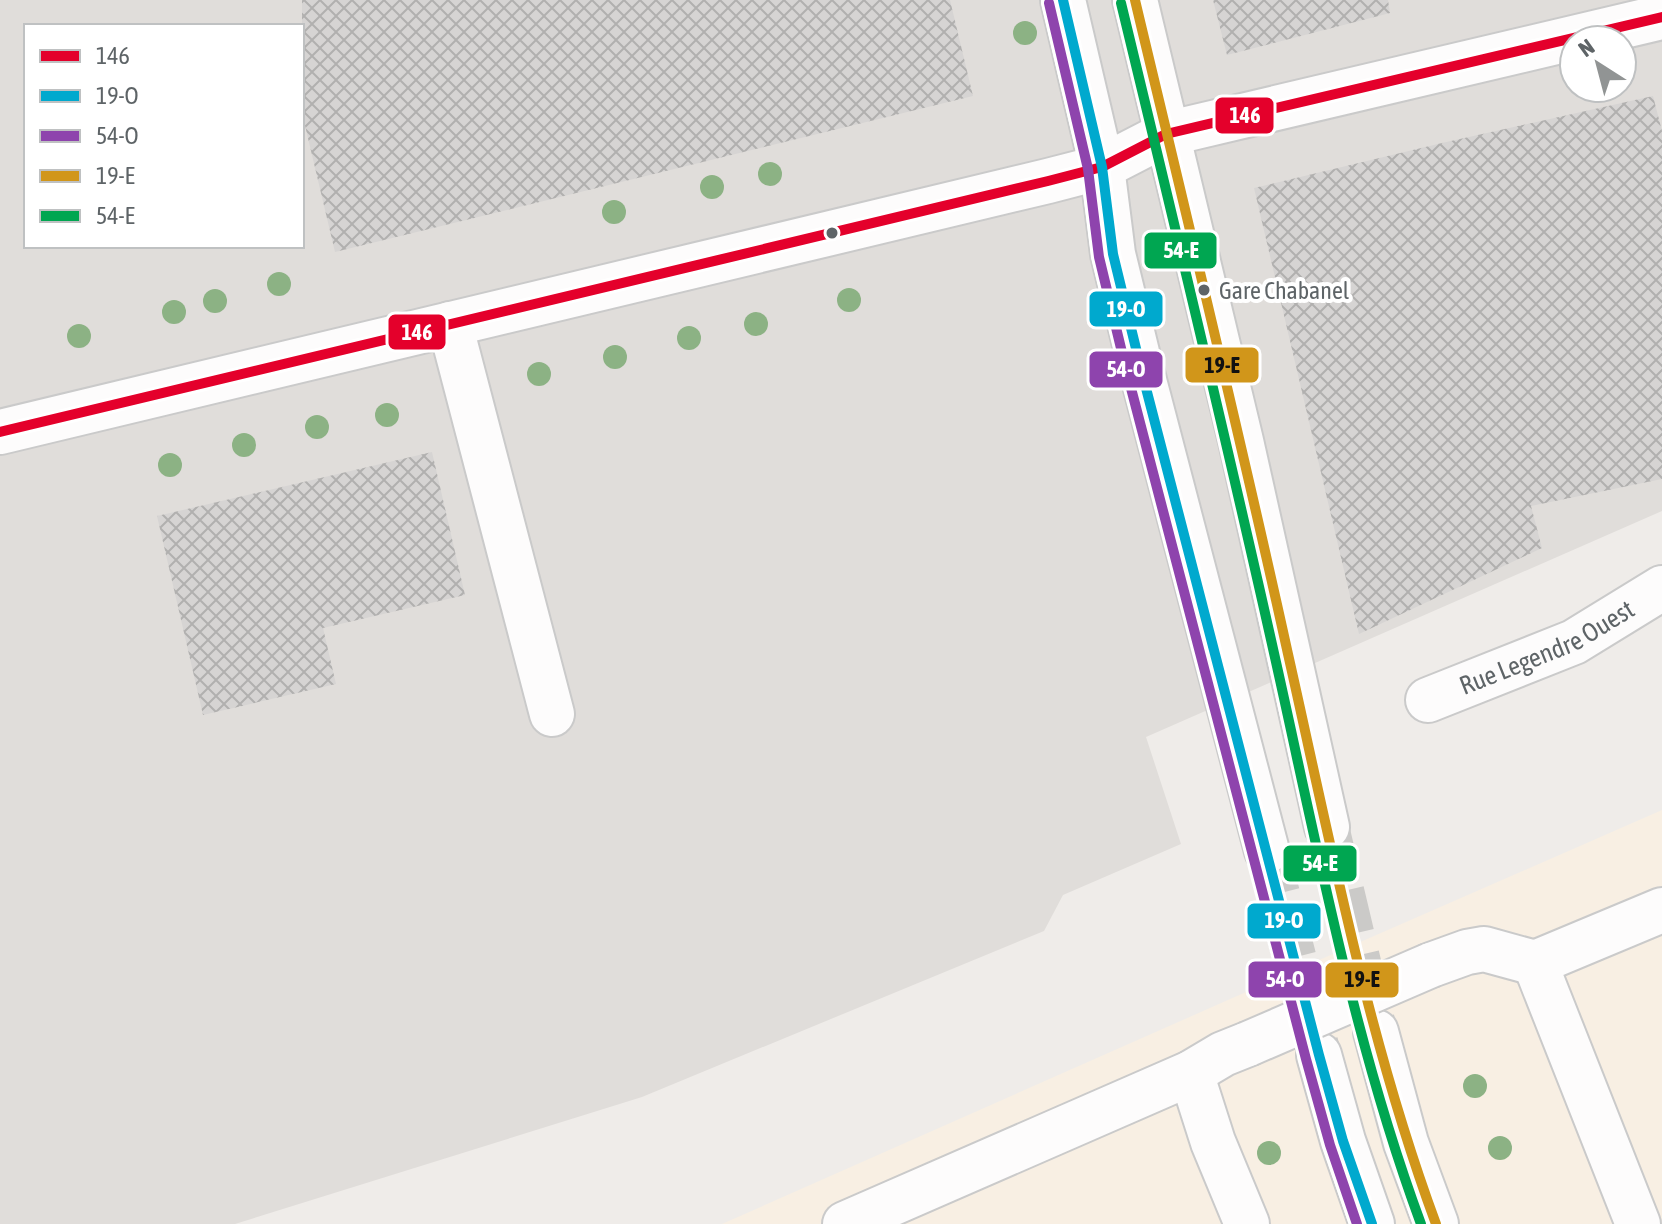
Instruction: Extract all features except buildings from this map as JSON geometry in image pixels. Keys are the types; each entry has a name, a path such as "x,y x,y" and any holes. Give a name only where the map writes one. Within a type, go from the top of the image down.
{"street":[{"path":"1063,0 1102,167 1113,254 1267,851"},
{"path":"1135,0 1241,441 1327,827"},
{"path":"0,432 1102,167 1166,134 1586,17 1662,17"},
{"path":"450,324 552,714"},
{"name":"Rue Legendre Ouest","path":"1428,700 1574,642 1662,588"},
{"path":"845,1224 1191,1073 1223,1054 1431,965 1484,949 1535,963 1662,910"},
{"path":"1535,963 1638,1224"},
{"path":"1376,1032 1406,1143 1436,1224"},
{"path":"1319,1055 1343,1141 1372,1224"},
{"path":"1191,1073 1213,1142 1247,1224"}],"shaded area":[{"path":"0,0 1662,0 1662,511 1146,737 1181,844 1063,895 1044,931 642,1097 235,1224 0,1224"},
{"path":"1662,810 1662,1224 722,1224 1237,996"}],"tunnel":[{"path":"1327,827 1375,1030"},
{"path":"1267,851 1319,1054"}],"transit line":[{"name":"19-O","path":"1063,0 1102,167 1113,254 1140,365 1319,1055 1343,1141 1372,1224"},
{"name":"19-E","path":"1135,0 1251,490 1353,942 1390,1084 1436,1224"},
{"name":"54-O","path":"1049,3 1088,169 1099,257 1126,369 1306,1059 1330,1145 1357,1224"},
{"name":"54-E","path":"1121,3 1239,497 1339,946 1376,1086 1421,1224"},
{"name":"146","path":"0,432 1048,181 1102,167 1166,134 1662,17"}],"place":[{"name":"Gare Chabanel","path":"1204,290"}]}
